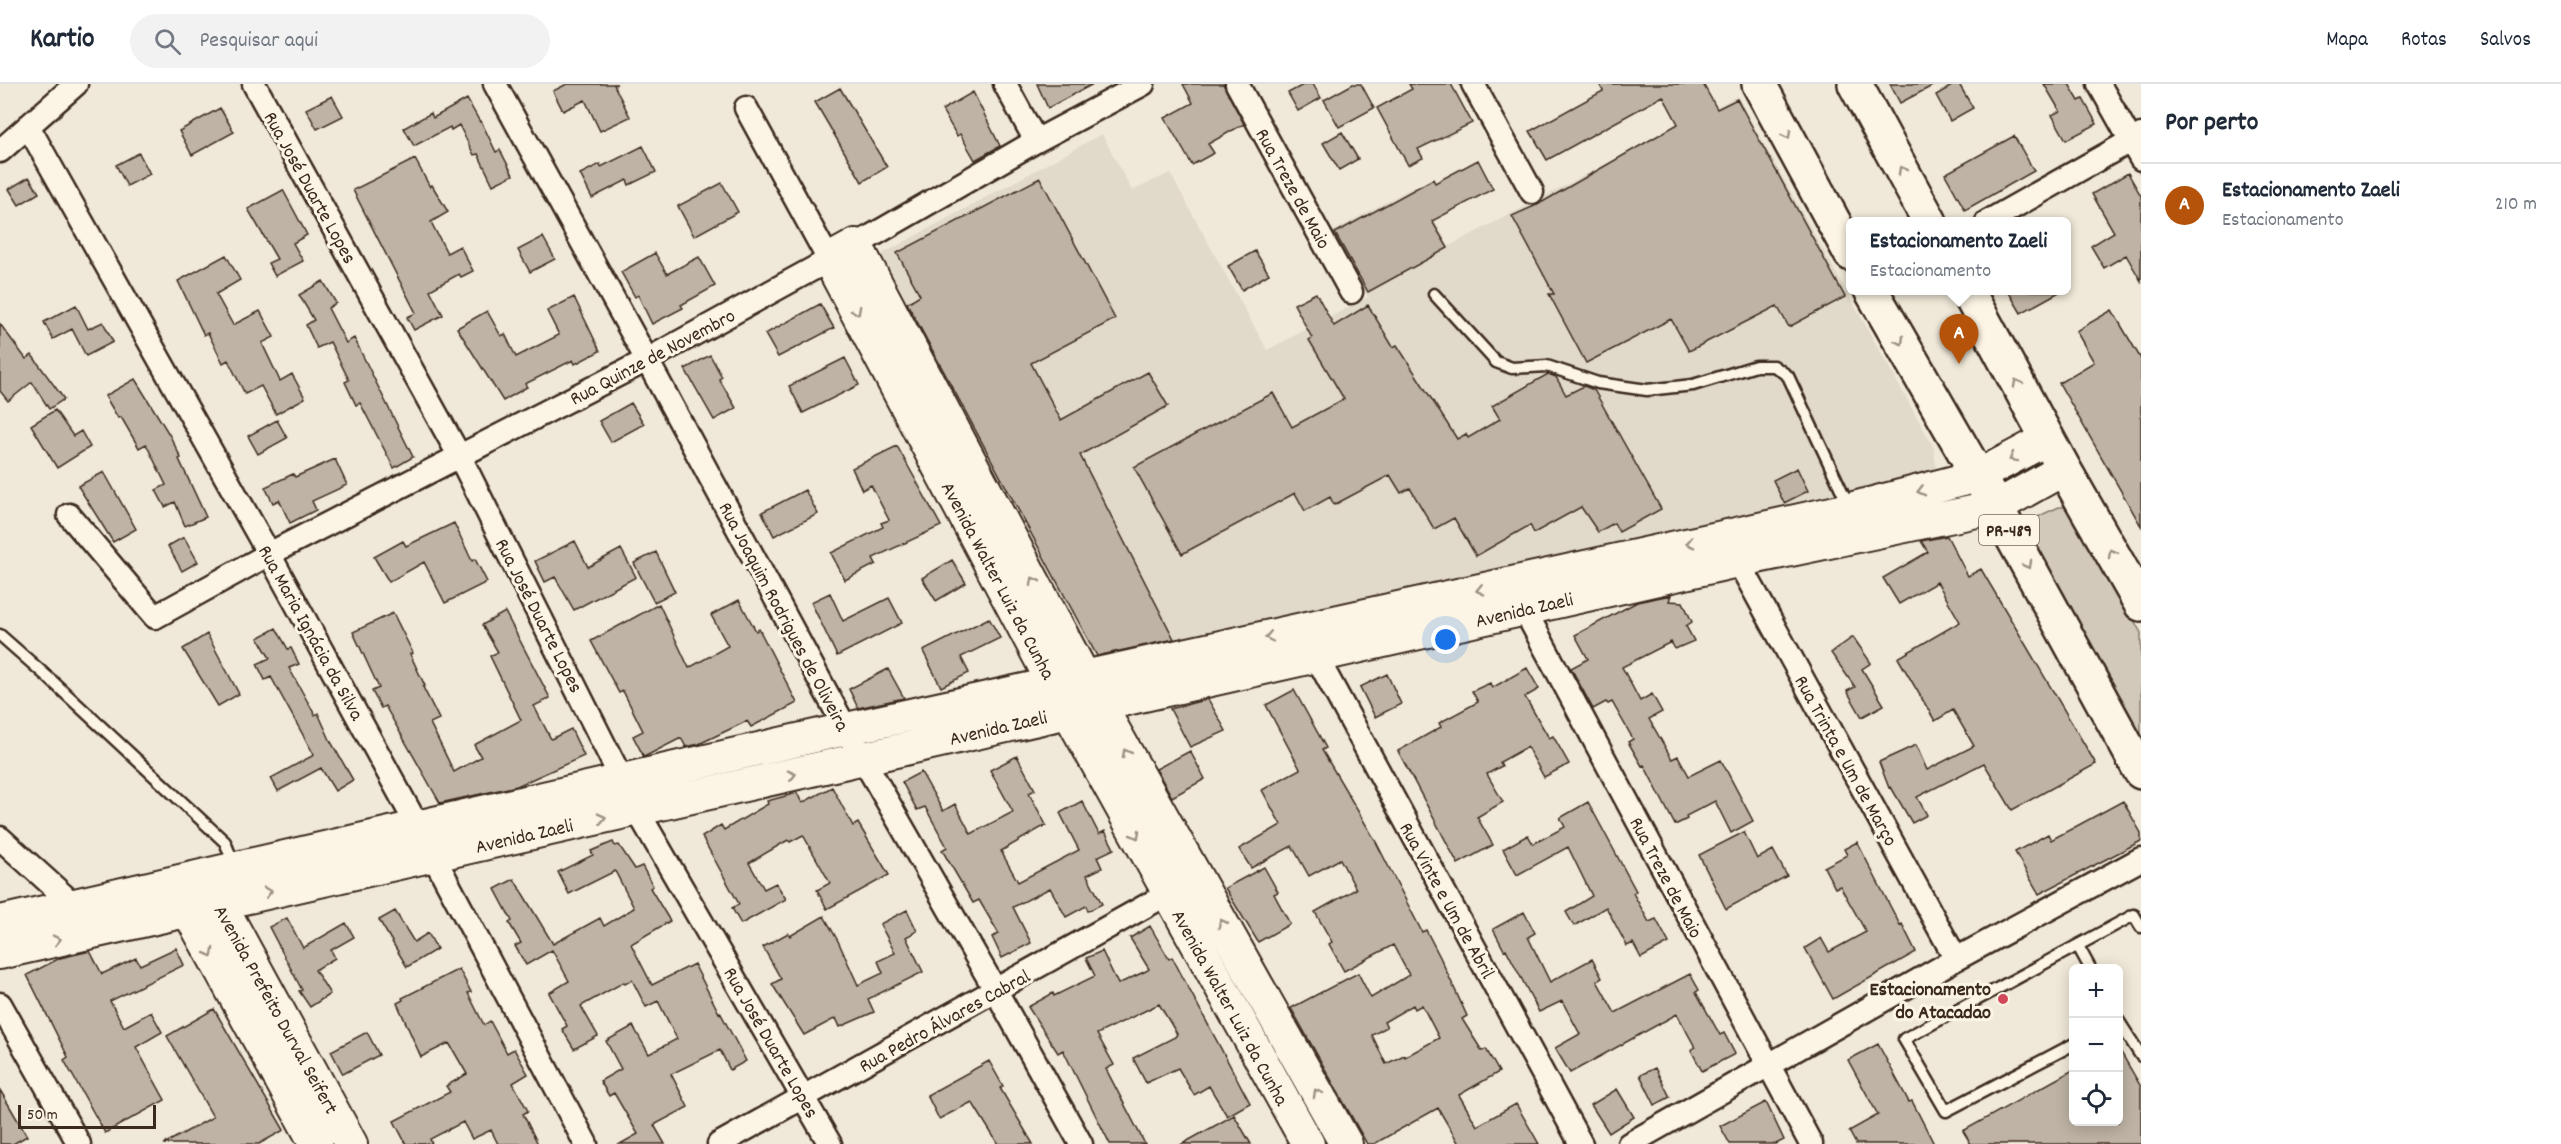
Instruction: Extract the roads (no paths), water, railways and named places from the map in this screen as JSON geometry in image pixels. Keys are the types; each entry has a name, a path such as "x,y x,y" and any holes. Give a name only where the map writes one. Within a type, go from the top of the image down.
{"main road":[{"path":"1759,84 1846,245"},
{"path":"1855,84 1927,217"},
{"name":"PR-489","path":"1873,295 1996,507 2141,772"},
{"path":"1969,295 2047,439 2141,604"}],"street":[{"path":"0,151 76,84"},
{"name":"Rua José Duarte Lopes","path":"254,84 460,457 637,810 830,1144"},
{"name":"Rua Joaquim Rodrigues de Oliveira","path":"495,84 862,759 1081,1144"},
{"path":"1005,84 1036,141"},
{"name":"Rua Quinze de Novembro","path":"69,515 155,617 269,554 647,360 843,252 1036,141 1143,84"},
{"name":"Rua Treze de Maio","path":"1237,84 1351,292"},
{"path":"1473,84 1532,192"},
{"path":"1997,217 2138,145 2099,84"},
{"name":"Avenida Walter Luiz da Cunha","path":"746,108 843,252 1346,1144"},
{"name":"Rua Maria Ignácia da Silva","path":"28,126 269,554 418,827 586,1144"},
{"name":"Avenida Walter Luiz da Cunha","path":"843,252 1061,698 1308,1144"},
{"name":"Avenida Zaeli","path":"1854,522 1978,476 2047,439"},
{"name":"Avenida Zaeli","path":"0,922 846,729 1061,698 1099,705 1309,643 1734,548 1854,522 1996,507 2064,469"},
{"name":"Rua Trinta e Um de Março","path":"1734,548 1956,959"},
{"name":"Rua Treze de Maio","path":"1520,596 1768,1067 1811,1144"},
{"name":"Avenida Zaeli","path":"0,953 862,759 1061,698 1084,677 1309,643"},
{"name":"Rua Vinte e Um de Abril","path":"1309,643 1581,1144"},
{"path":"0,838 74,905"},
{"path":"1629,1144 1956,959 2141,859"},
{"name":"Avenida Prefeito Durval Seifert","path":"220,870 218,903 351,1144"},
{"name":"Rua Pedro Álvares Cabral","path":"719,1144 1196,878"},
{"name":"Avenida Prefeito Durval Seifert","path":"174,882 187,911 316,1144"},
{"path":"0,1004 79,1144"}],"lane":[{"path":"1434,294 1496,362 1512,368 1546,366 1598,383 1647,390 1693,385 1756,366 1774,366 1788,376 1854,522"},
{"path":"0,635 225,842 220,870"},
{"path":"2069,1046 1946,1111 1904,1039 2134,915 2141,927"},
{"path":"2078,946 2087,964"},
{"path":"2123,1026 2141,1056"}],"place":[{"name":"Estacionamento Zaeli","path":"1959,364"},
{"name":"Estacionamento do Atacadao","path":"2003,999"}]}
